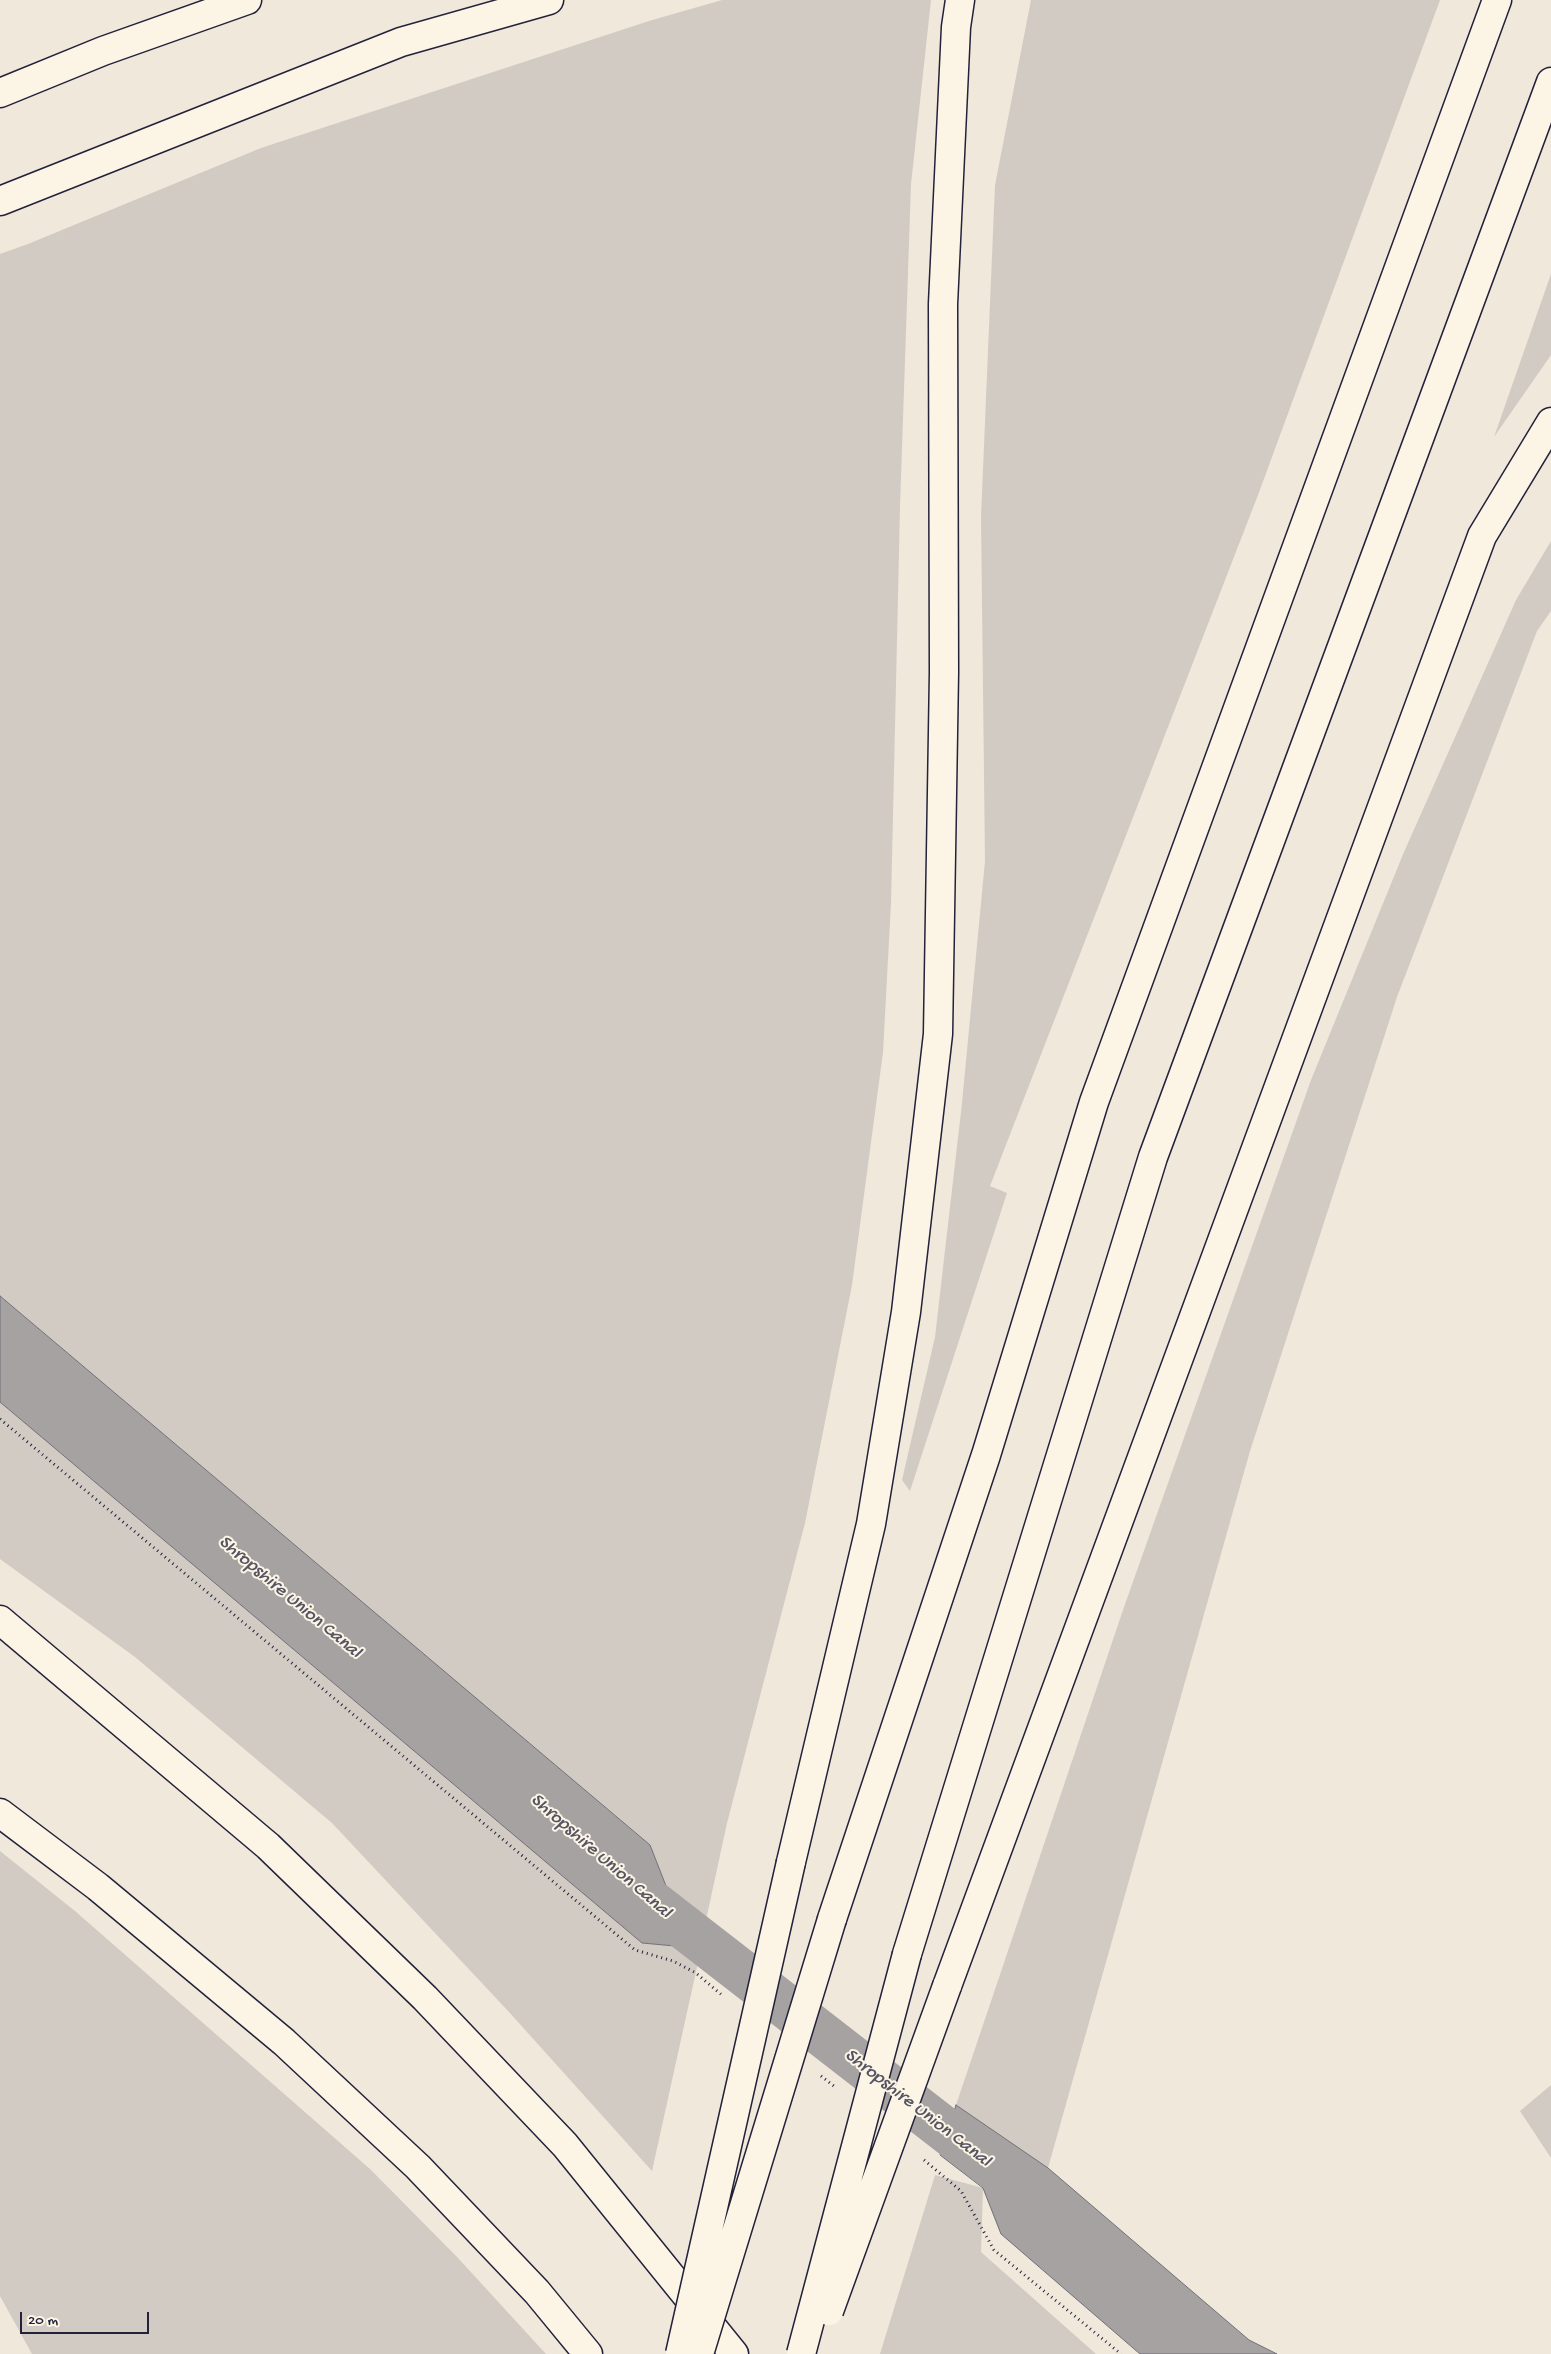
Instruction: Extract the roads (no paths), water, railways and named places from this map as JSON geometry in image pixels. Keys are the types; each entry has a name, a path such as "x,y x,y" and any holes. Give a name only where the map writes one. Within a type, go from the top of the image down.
{"main road":[{"path":"0,93 103,51 246,0"},
{"path":"0,201 401,42 549,0"},
{"path":"680,2354 791,1862 871,1524 906,1312 938,1034 944,672 943,304 956,27 960,0"},
{"path":"699,2354 832,1919 986,1456 1094,1102 1498,0"},
{"path":"801,2354 907,1954 1153,1157 1551,82"},
{"path":"813,2354 1482,536 1551,422"},
{"path":"0,1620 268,1846 426,1998 565,2145 734,2354"},
{"path":"0,1812 98,1887 284,2042 418,2167 537,2292 588,2354"}],"water":[{"path":"0,1296 650,1845 666,1886 706,1920 704,1941 699,1958 675,1946 642,1943 0,1402"},
{"path":"956,2105 1048,2168 1249,2340 1277,2354 1140,2354 1001,2234 983,2188 940,2155"}],"waterway":[{"name":"Shropshire Union Canal","path":"654,1904 997,2170"}]}
